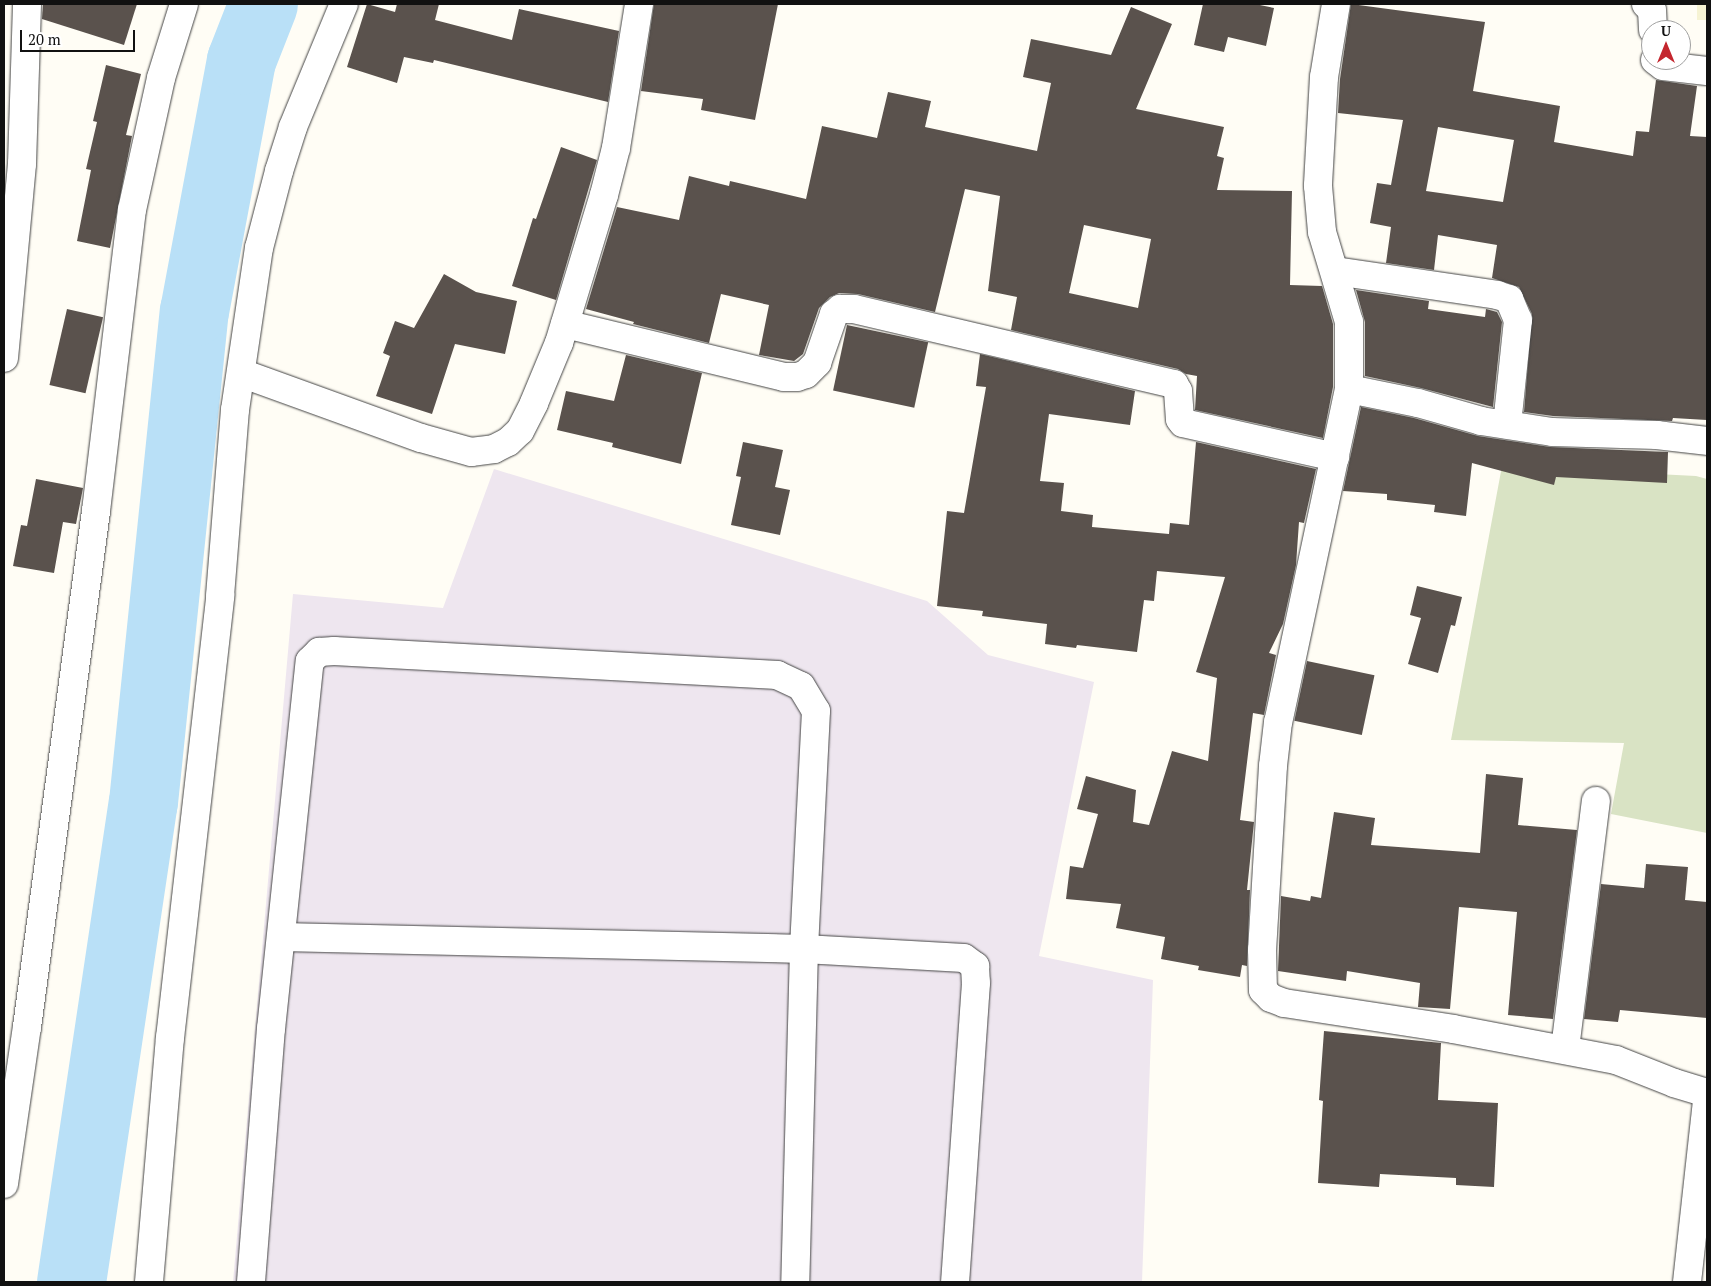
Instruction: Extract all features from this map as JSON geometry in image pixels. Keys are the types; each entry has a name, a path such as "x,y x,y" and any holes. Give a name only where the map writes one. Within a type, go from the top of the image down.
{"street":[{"path":"4,358 13,163 27,4"},
{"path":"4,1184 27,1027 96,510 132,210 161,78 184,4"},
{"path":"149,1282 170,1038 220,596 235,410 259,248 279,171 293,127 344,4"},
{"path":"241,373 421,438 471,452 494,449 508,442 520,431 549,368 565,324 616,148 639,4"},
{"path":"1336,4 1324,77 1318,186 1322,232 1349,322 1349,389 1278,722 1273,766 1262,950 1263,990 1271,998 1284,1003 1453,1029 1616,1060 1674,1083 1707,1093"},
{"path":"1646,4 1652,10 1652,20"},
{"path":"1691,69 1707,70"},
{"path":"1335,271 1497,295 1509,299 1518,320 1507,424"},
{"path":"565,324 784,377 797,377 806,374 818,363 834,314 840,309 854,309 1174,384 1178,391 1180,418 1183,423 1335,457"},
{"path":"1349,389 1427,406 1481,421 1552,432 1656,435 1707,441"},
{"path":"251,1282 271,1029 310,662 319,652 334,651 777,675 801,686 816,711 804,949 795,1282"},
{"path":"1564,1049 1596,801"},
{"path":"281,937 804,949 964,958 975,966 955,1282"},
{"path":"1687,1282 1707,1102"}],"shaded area":[{"path":"1697,4 1707,4 1707,20 1697,20"},
{"path":"494,469 927,601 988,655 1094,682 1039,956 1153,980 1142,1282 233,1282 293,594 443,608"}],"green space":[{"path":"1502,466 1696,476 1707,479 1707,833 1611,814 1624,743 1451,740"}],"building":[{"path":"43,4 137,4 124,45 42,19"},
{"path":"367,4 395,12 397,4 439,4 435,20 512,40 519,9 619,31 608,102 434,60 433,63 404,57 397,83 347,67"},
{"path":"654,4 778,4 755,120 701,110 703,99 641,91"},
{"path":"1203,4 1255,4 1274,8 1266,46 1228,37 1224,52 1194,45"},
{"path":"1351,4 1485,22 1473,91 1560,106 1554,142 1633,156 1636,131 1649,132 1656,80 1697,86 1690,136 1707,137 1707,420 1673,418 1672,421 1553,416 1524,412 1532,314 1519,287 1492,278 1497,245 1438,235 1434,270 1386,263 1391,227 1370,223 1377,183 1391,185 1403,120 1338,113 1340,79","holes":["1438,127 1514,140 1503,202 1426,191"]},
{"path":"1131,7 1172,24 1136,109 1224,127 1217,156 1224,158 1217,190 1292,191 1290,285 1322,286 1333,324 1333,387 1323,438 1195,410 1197,376 1186,374 1178,369 1011,330 1017,297 988,291 1000,196 965,189 935,312 858,294 839,293 830,297 819,308 803,354 794,361 759,355 769,305 721,294 709,343 633,324 634,322 586,309 617,207 679,220 689,176 729,186 730,181 806,199 822,126 877,138 888,92 931,101 925,127 1037,151 1051,83 1023,77 1031,39 1111,55","holes":["1084,225 1151,239 1138,308 1069,293"]},
{"path":"106,65 141,74 126,135 132,136 110,248 77,241 91,170 86,169 97,122 93,121"},
{"path":"561,147 597,160 556,300 512,286 533,218 536,219"},
{"path":"444,274 476,292 517,301 505,354 455,344 432,414 376,396 390,356 383,353 395,321 414,328"},
{"path":"1356,290 1429,301 1428,309 1485,317 1486,309 1497,312 1502,322 1493,407 1421,388 1365,376 1365,322"},
{"path":"67,309 103,317 86,393 49,385"},
{"path":"847,325 928,342 914,408 833,391"},
{"path":"980,354 1135,391 1130,425 1049,414 1040,481 1064,483 1061,511 1093,515 1092,527 1169,534 1170,523 1189,525 1196,442 1316,469 1304,523 1299,522 1296,565 1283,624 1269,653 1276,655 1264,715 1253,713 1240,820 1254,822 1247,890 1250,890 1247,966 1242,965 1240,977 1198,970 1199,966 1161,959 1165,937 1116,928 1121,904 1066,899 1070,866 1083,868 1098,814 1077,809 1086,776 1136,790 1133,822 1149,825 1172,751 1208,761 1217,678 1196,672 1225,577 1157,571 1154,601 1144,600 1137,652 1077,645 1076,648 1045,644 1047,624 982,616 983,611 937,606 947,511 964,513 986,387 976,386"},
{"path":"626,355 702,373 681,464 612,447 613,443 557,430 566,391 614,401"},
{"path":"1361,407 1414,418 1478,436 1550,447 1668,452 1667,483 1556,477 1554,485 1472,463 1466,516 1434,512 1435,505 1387,500 1387,494 1343,491"},
{"path":"743,442 783,450 775,487 790,490 780,535 731,525 741,477 736,476"},
{"path":"36,479 83,488 76,524 63,522 54,573 13,566 21,525 27,526"},
{"path":"1417,586 1462,597 1455,626 1451,625 1438,673 1408,664 1421,618 1410,615"},
{"path":"1307,661 1374,675 1362,735 1294,721"},
{"path":"1486,774 1523,778 1518,825 1577,830 1553,1019 1508,1015 1517,912 1459,907 1450,1009 1418,1007 1420,983 1347,971 1346,981 1278,971 1281,896 1310,901 1311,896 1321,898 1334,812 1375,818 1371,845 1480,853"},
{"path":"1646,864 1688,867 1685,900 1707,902 1707,1018 1620,1010 1618,1022 1584,1019 1601,884 1644,888"},
{"path":"1324,1031 1441,1043 1438,1100 1498,1103 1494,1187 1456,1185 1456,1178 1380,1174 1379,1187 1318,1183 1323,1101 1319,1100"}],"waterway":[{"path":"71,1282 143,802 194,311 241,60 263,4"}]}
